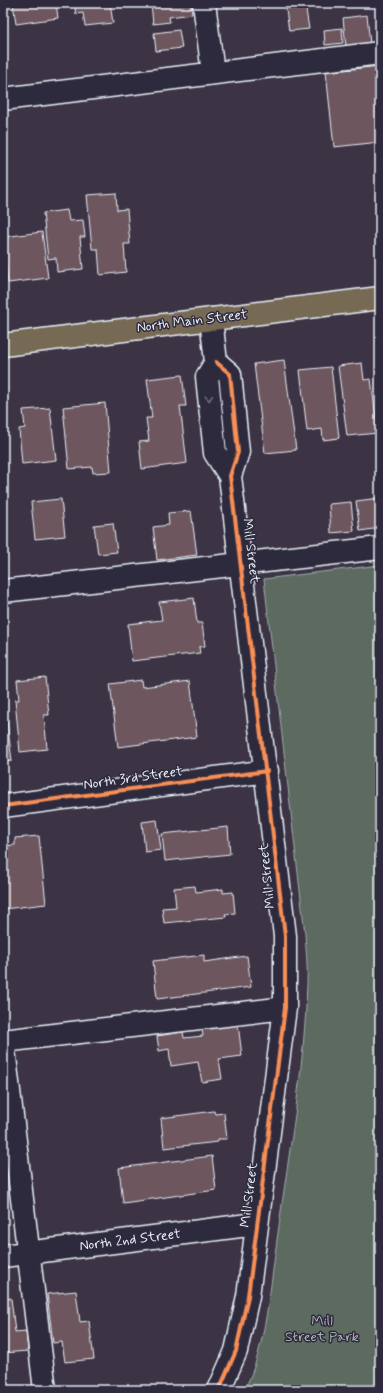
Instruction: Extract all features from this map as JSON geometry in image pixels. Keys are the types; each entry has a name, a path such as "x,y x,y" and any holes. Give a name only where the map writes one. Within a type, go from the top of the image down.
{"main road":[{"name":"North Main Street","path":"3,344 380,298"}],"street":[{"path":"204,3 213,73"},
{"path":"3,99 380,52"},
{"name":"Mill Street","path":"211,319 216,362 230,374 238,452 230,476 267,772 285,936 285,1008 256,1224 248,1296 236,1351 220,1390"},
{"path":"3,591 380,548"},
{"name":"North 3rd Street","path":"3,806 267,772"},
{"path":"45,1390 3,1041 285,1008"},
{"name":"North 2nd Street","path":"3,1256 256,1224"}],"green space":[{"name":"Mill Street Park","path":"380,565 380,1390 244,1390 258,1355 267,1314 300,1077 306,1014 307,977 305,934 264,579"}],"building":[{"path":"13,3 56,3 58,18 16,24"},
{"path":"74,3 110,3 113,23 85,26 83,13 76,14"},
{"path":"151,3 191,3 192,14 169,17 170,22 153,24"},
{"path":"285,3 305,3 309,29 289,31"},
{"path":"367,15 370,44 346,47 343,18"},
{"path":"342,28 343,43 325,45 324,30"},
{"path":"179,30 182,48 156,51 154,33"},
{"path":"380,66 380,142 334,147 326,72"},
{"path":"116,193 117,210 127,209 130,244 124,244 126,272 100,275 98,249 92,249 87,195"},
{"path":"67,210 69,221 83,220 85,237 80,237 83,269 57,272 56,258 48,259 43,213"},
{"path":"42,232 48,278 8,283 3,237"},
{"path":"284,360 296,450 265,453 254,364"},
{"path":"362,363 364,380 371,379 378,433 347,436 338,366"},
{"path":"331,367 339,438 323,440 322,429 307,431 300,370"},
{"path":"182,375 186,406 180,406 187,463 142,469 139,442 149,441 146,418 152,418 147,379"},
{"path":"105,403 111,472 93,473 92,467 69,469 63,407"},
{"path":"50,408 56,460 22,464 19,429 25,428 23,410"},
{"path":"380,498 380,528 360,531 356,501"},
{"path":"61,499 65,536 35,539 31,502"},
{"path":"351,502 354,531 331,533 329,504"},
{"path":"191,511 197,555 157,560 153,527 169,525 168,513"},
{"path":"113,523 117,552 98,554 94,525"},
{"path":"194,598 197,623 202,623 205,646 199,647 200,653 132,661 128,624 162,620 159,602"},
{"path":"45,677 49,715 44,715 47,749 20,752 15,700 19,700 17,680"},
{"path":"141,680 142,687 190,681 197,737 118,747 110,684"},
{"path":"7,721 12,761 3,762 3,722"},
{"path":"157,820 161,850 145,852 142,822"},
{"path":"228,827 230,854 165,861 162,834"},
{"path":"39,836 46,904 4,909 3,846 15,845 15,838"},
{"path":"195,886 196,892 223,889 223,893 233,892 235,913 225,914 226,917 164,923 162,908 176,907 174,888"},
{"path":"204,955 204,962 247,956 251,987 157,999 153,961"},
{"path":"238,1024 242,1056 219,1059 222,1079 202,1082 198,1062 171,1066 169,1049 159,1051 157,1036 183,1032 184,1038 203,1036 202,1029"},
{"path":"214,1111 215,1114 224,1113 227,1139 218,1139 218,1142 164,1148 161,1118"},
{"path":"212,1156 216,1190 123,1203 119,1168"},
{"path":"76,1291 80,1322 89,1321 94,1359 65,1362 62,1342 53,1343 47,1294"},
{"path":"11,1298 15,1332 26,1331 28,1351 3,1353 3,1299"}],"cycle path":[{"path":"216,362 230,374 238,452 230,476 285,936 285,1008 248,1296 236,1351 219,1390"},
{"path":"3,806 267,771"}]}
